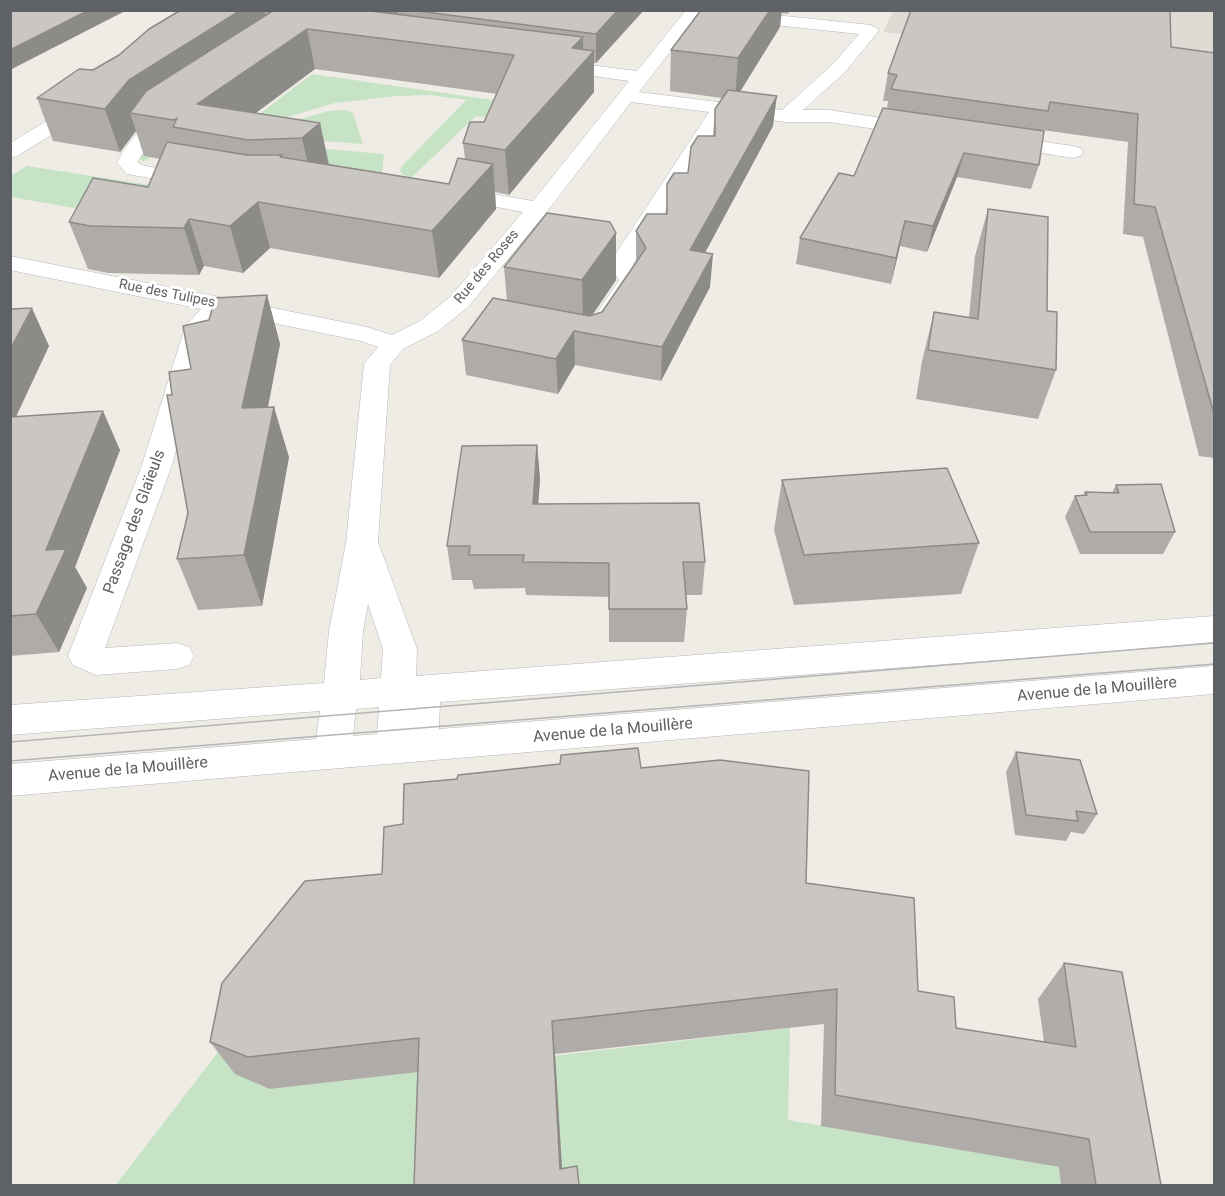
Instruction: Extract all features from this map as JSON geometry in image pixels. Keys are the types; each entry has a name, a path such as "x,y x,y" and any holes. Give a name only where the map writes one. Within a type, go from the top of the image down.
{"street":[{"path":"688,11 824,18 871,30 839,68 786,116"},
{"name":"Rue des Roses","path":"332,754 346,631 362,543 377,364 394,344 447,313 459,302 538,208 642,77 688,11"},
{"path":"540,64 642,77"},
{"path":"10,152 102,96"},
{"path":"626,96 786,116 829,116 945,134"},
{"path":"189,102 150,128 130,155 127,163 134,171 214,184"},
{"path":"597,330 631,280 621,264 721,108"},
{"path":"980,139 1073,152"},
{"path":"434,192 538,208"},
{"name":"Rue des Tulipes","path":"10,263 367,335 394,344"},
{"name":"Passage des Glaïeuls","path":"177,656 96,662 85,656 157,465 198,327 219,304"},
{"path":"447,313 474,319"},
{"name":"Rue des Roses","path":"362,543 400,649 411,690 406,748"},
{"path":"10,720 1215,629"},
{"name":"Avenue de la Mouillère","path":"10,780 1215,680"}],"shaded area":[{"path":"893,11 1214,11 1214,71 883,32"}],"green space":[{"path":"312,74 514,103 497,119 476,116 411,178 400,171 402,166 466,100 430,95 335,103 236,132"},
{"path":"345,110 353,113 363,144 268,137 291,122 328,111"},
{"path":"179,136 384,154 381,180 177,139 143,162 139,158 146,151"},
{"path":"27,166 306,209 269,242 11,197 11,176"},
{"path":"245,1017 271,1089 790,1028 788,1120 1059,1167 1061,1185 115,1186"}],"building":[{"path":"10,10 89,10 10,50"},
{"path":"181,10 241,10 129,80 105,109 37,98 79,69 93,70 119,55 149,29"},
{"path":"274,10 362,10 583,37 572,48 594,51 505,150 463,143 470,122 484,122 514,55 307,29 197,104 320,123 302,138 248,140 173,127 177,118 174,120 130,113 146,91"},
{"path":"410,10 618,10 596,34"},
{"path":"701,10 770,10 738,58 671,50"},
{"path":"911,10 1170,10 1171,47 1215,53 1215,417 1155,207 1134,204 1138,114 1050,102 1048,111 891,89 897,75 888,73"},
{"path":"728,90 777,96 690,250 713,254 662,347 574,331 556,359 462,340 493,298 590,316 602,312 646,248 636,231 647,214 667,214 667,184 674,173 688,173 691,147 698,136 715,136 715,109"},
{"path":"883,108 1044,131 1039,165 964,153 933,226 905,221 896,258 800,238 839,173 854,176"},
{"path":"167,142 247,155 282,155 280,157 449,184 458,158 493,164 432,231 258,202 230,226 189,219 184,228 90,226 69,222 93,178 148,187"},
{"path":"988,209 1048,217 1047,311 1057,312 1056,370 928,350 934,312 978,319"},
{"path":"547,213 610,222 616,233 582,280 504,267"},
{"path":"267,295 242,408 274,407 244,555 177,559 188,513 167,395 172,395 169,372 191,369 183,326 209,320 215,298"},
{"path":"32,308 10,350 10,309"},
{"path":"103,411 46,550 66,549 36,614 10,616 10,417"},
{"path":"537,445 533,504 699,503 705,562 683,562 687,609 609,609 609,563 523,562 524,555 469,555 470,546 447,546 462,446"},
{"path":"947,468 979,543 804,555 782,480"},
{"path":"1161,484 1175,532 1090,532 1075,496 1087,495 1085,492 1119,493 1116,485"},
{"path":"638,748 641,768 720,760 809,771 806,883 914,898 918,991 954,997 956,1028 1076,1047 1064,963 1122,972 1161,1185 1096,1185 1089,1139 835,1095 837,989 552,1021 560,1169 577,1166 579,1185 414,1185 419,1038 248,1057 210,1042 222,983 305,881 382,874 384,827 403,824 404,784 457,779 458,775 560,764 561,755"},
{"path":"1016,752 1080,760 1097,814 1076,811 1078,821 1026,815"}],"tram line":[{"path":"10,742 1214,643"},
{"path":"10,761 1214,664"}]}
